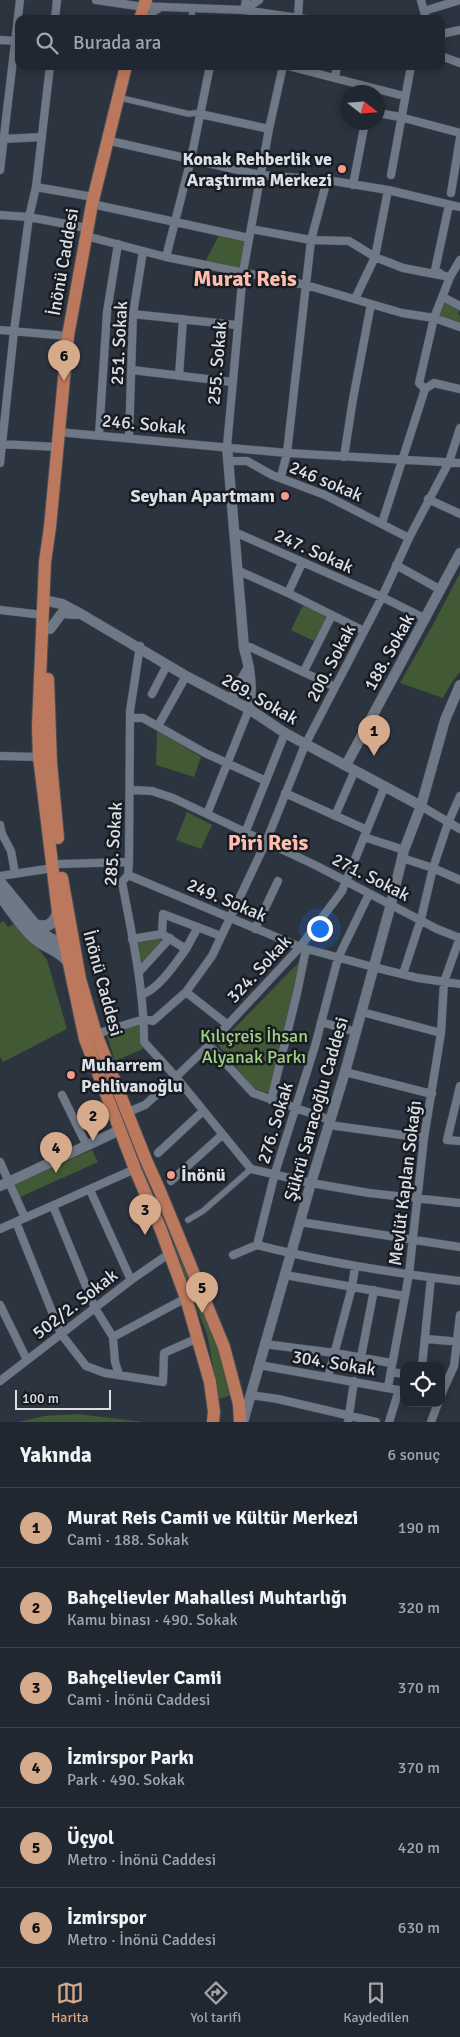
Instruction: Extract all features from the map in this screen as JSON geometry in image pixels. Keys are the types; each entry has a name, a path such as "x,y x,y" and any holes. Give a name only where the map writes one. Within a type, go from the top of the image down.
{"main road":[{"name":"İnönü Caddesi","path":"125,70 106,140 86,232 68,336 50,527 47,601 50,629 48,685 58,912 86,1039 186,1298 210,1382 213,1422"},
{"name":"İnönü Caddesi","path":"47,601 43,615 38,726 39,757 56,866 64,946 96,1034 224,1347 239,1404 241,1422"},
{"path":"0,882 33,924 51,939 64,946"},
{"path":"0,895 32,936 43,945 64,946"},
{"path":"33,924 42,927 49,926 54,921 58,912"}],"street":[{"path":"19,15 20,0"},
{"path":"55,15 57,0"},
{"path":"101,0 143,8 198,5 276,15"},
{"path":"244,10 246,0"},
{"path":"244,10 260,0"},
{"path":"296,15 299,0"},
{"path":"421,0 425,15 460,0"},
{"path":"152,15 156,9 163,6"},
{"path":"445,33 460,30"},
{"path":"0,40 15,41"},
{"path":"445,57 460,63"},
{"path":"0,170 2,139 15,59"},
{"path":"0,463 14,331 29,217 36,187 50,70"},
{"path":"166,257 191,159 198,114 209,70"},
{"name":"255. Sokak","path":"249,709 251,699 249,666 244,648 227,446 236,325 243,272 260,175 282,70"},
{"path":"304,70 356,85"},
{"path":"335,78 336,70"},
{"path":"391,175 400,117 410,70"},
{"path":"385,93 404,96"},
{"path":"117,97 145,101 269,129"},
{"path":"385,114 460,133"},
{"path":"353,185 363,130"},
{"path":"2,139 42,137"},
{"path":"451,193 460,138"},
{"path":"106,140 260,175 327,180 388,190 460,206"},
{"path":"281,477 287,453 311,240 327,180"},
{"path":"36,187 93,200 174,223 249,238"},
{"path":"355,299 375,257 388,190"},
{"path":"447,276 436,270 449,205"},
{"path":"0,215 29,217 86,232 118,244 166,257 306,285 402,313 434,318 460,326"},
{"path":"251,229 311,240 349,241 375,257 403,268 447,276"},
{"path":"99,436 106,312 118,244"},
{"name":"251. Sokak","path":"128,438 133,314 143,251"},
{"path":"424,389 418,383 434,318 443,297 447,276 460,260"},
{"path":"443,297 460,306"},
{"path":"344,457 371,304"},
{"path":"133,314 236,325"},
{"path":"179,376 183,319"},
{"path":"0,330 68,336"},
{"path":"132,370 232,382"},
{"path":"382,523 424,389 434,383 460,389"},
{"name":"200. Sokak","path":"144,1019 153,1021 186,992 212,956 266,842 305,745 382,597 428,499 448,462 460,428"},
{"name":"246. Sokak","path":"58,432 287,453 460,464"},
{"path":"1,444 57,447"},
{"name":"246 sokak","path":"228,461 247,461 272,475 325,495 409,538"},
{"path":"428,499 460,514"},
{"name":"247. Sokak","path":"234,534 239,534 382,597 426,619"},
{"name":"188. Sokak","path":"350,768 460,553"},
{"path":"288,593 302,563"},
{"path":"396,565 441,590"},
{"path":"237,570 288,593 364,632"},
{"name":"269. Sokak","path":"47,601 81,614 140,647 186,676 249,709 305,745 421,806 460,829"},
{"path":"0,610 43,615"},
{"path":"50,629 62,613 81,614"},
{"path":"304,671 332,615"},
{"name":"285. Sokak","path":"140,647 130,718 129,862 128,875 122,882 139,972 144,1019 144,1042 176,1077"},
{"path":"244,648 250,647 335,687"},
{"path":"152,694 167,665"},
{"path":"231,700 249,666"},
{"path":"158,726 186,676"},
{"name":"Şükrü Saracoğlu Caddesi","path":"241,1422 251,1395 264,1344 329,1122 346,1072 403,854 455,706 460,685"},
{"path":"207,814 249,709"},
{"path":"130,718 142,718 205,753 266,781"},
{"path":"245,833 285,733"},
{"path":"0,756 39,757"},
{"path":"335,816 350,768"},
{"name":"324. Sokak","path":"128,1112 145,1105 176,1077 303,948 347,882 384,788"},
{"name":"271. Sokak","path":"131,790 152,791 173,798 347,882 437,929 460,937"},
{"path":"285,793 335,816 403,854 460,880"},
{"path":"403,974 421,919 433,868 448,822 460,796"},
{"path":"0,825 10,851 15,873"},
{"path":"0,876 56,866 129,862"},
{"name":"249. Sokak","path":"128,875 303,948 403,974 460,984"},
{"path":"255,929 278,881"},
{"name":"276. Sokak","path":"257,1245 275,1174 321,1022 338,958 370,894"},
{"path":"162,934 164,914 221,936"},
{"path":"141,995 149,992 186,949 198,927"},
{"path":"132,939 162,934 186,949"},
{"name":"Mevlüt Kaplan Sokağı","path":"388,1387 409,1274 416,1198 441,1033 444,982 460,937"},
{"path":"139,972 170,938"},
{"path":"271,1100 298,994 303,948"},
{"path":"186,992 228,1025"},
{"path":"362,1012 441,1033"},
{"path":"96,1034 144,1019"},
{"path":"321,1022 356,1032"},
{"path":"209,1045 253,1093 329,1122 424,1138"},
{"path":"346,1072 432,1094"},
{"path":"176,1077 251,1169 311,1183 460,1203"},
{"path":"460,1086 447,1140 460,1142"},
{"path":"62,1095 87,1146"},
{"path":"158,1153 202,1111"},
{"path":"4,1184 120,1130"},
{"path":"171,1181 222,1135"},
{"path":"0,1162 4,1184 25,1218"},
{"path":"0,1229 135,1169"},
{"path":"188,1220 203,1211 251,1169"},
{"path":"90,1190 131,1280"},
{"path":"53,1206 96,1308 113,1337 115,1362 119,1374"},
{"path":"16,1222 62,1334 86,1366 105,1373 163,1382 164,1353 198,1338"},
{"path":"300,1222 460,1247"},
{"path":"233,1255 257,1245 291,1254 355,1266 460,1281"},
{"name":"502/2. Sokak","path":"0,1381 131,1280 170,1253"},
{"path":"328,1377 352,1287 355,1266"},
{"path":"285,1275 404,1296"},
{"path":"423,1362 431,1278"},
{"path":"361,1357 374,1290"},
{"path":"113,1337 186,1298"},
{"path":"0,1305 28,1360"},
{"path":"445,1386 454,1366 460,1315"},
{"path":"426,1339 450,1341"},
{"path":"264,1344 361,1357 392,1367 400,1372"},
{"name":"304. Sokak","path":"258,1365 400,1390"},
{"path":"349,1419 354,1381"},
{"path":"251,1395 349,1419 376,1422"},
{"path":"389,1422 400,1395"},
{"path":"431,1422 437,1407"}],"green space":[{"path":"219,235 245,241 240,269 205,262"},
{"path":"444,301 460,310 458,314 460,316 460,325 436,317"},
{"path":"460,573 460,672 443,698 400,683"},
{"path":"306,605 329,616 316,642 291,630 302,607"},
{"path":"157,730 201,757 194,777 156,765"},
{"path":"187,812 212,825 201,849 176,840"},
{"path":"4,921 8,927 18,922 47,960 67,1029 3,1062 0,1056 0,923"},
{"path":"162,936 168,939 141,968 134,941"},
{"name":"Kılıçreis İhsan Alyanak Parkı","path":"304,957 270,1093 254,1089 218,1045"},
{"path":"139,1023 143,1049 115,1061 106,1033"},
{"path":"92,1150 98,1162 20,1197 14,1184"},
{"path":"176,1245 221,1352 232,1395 219,1399 207,1334 172,1247"},
{"path":"78,1414 144,1422 18,1422 44,1416"}],"place":[{"name":"Konak Rehberlik ve Araştırma Merkezi","path":"342,169"},
{"name":"İzmirspor","path":"64,381"},
{"name":"Seyhan Apartmanı","path":"285,496"},
{"name":"Murat Reis Camii ve Kültür Merkezi","path":"374,756"},
{"name":"Muharrem Pehlivanoğlu","path":"71,1075"},
{"name":"Bahçelievler Mahallesi Muhtarlığı","path":"93,1141"},
{"name":"İzmirspor Parkı","path":"56,1173"},
{"name":"İnönü","path":"171,1175"},
{"name":"Bahçelievler Camii","path":"145,1235"},
{"name":"Üçyol","path":"202,1313"}],"district":[{"name":"Murat Reis","path":"245,278"},
{"name":"Piri Reis","path":"268,842"}]}
